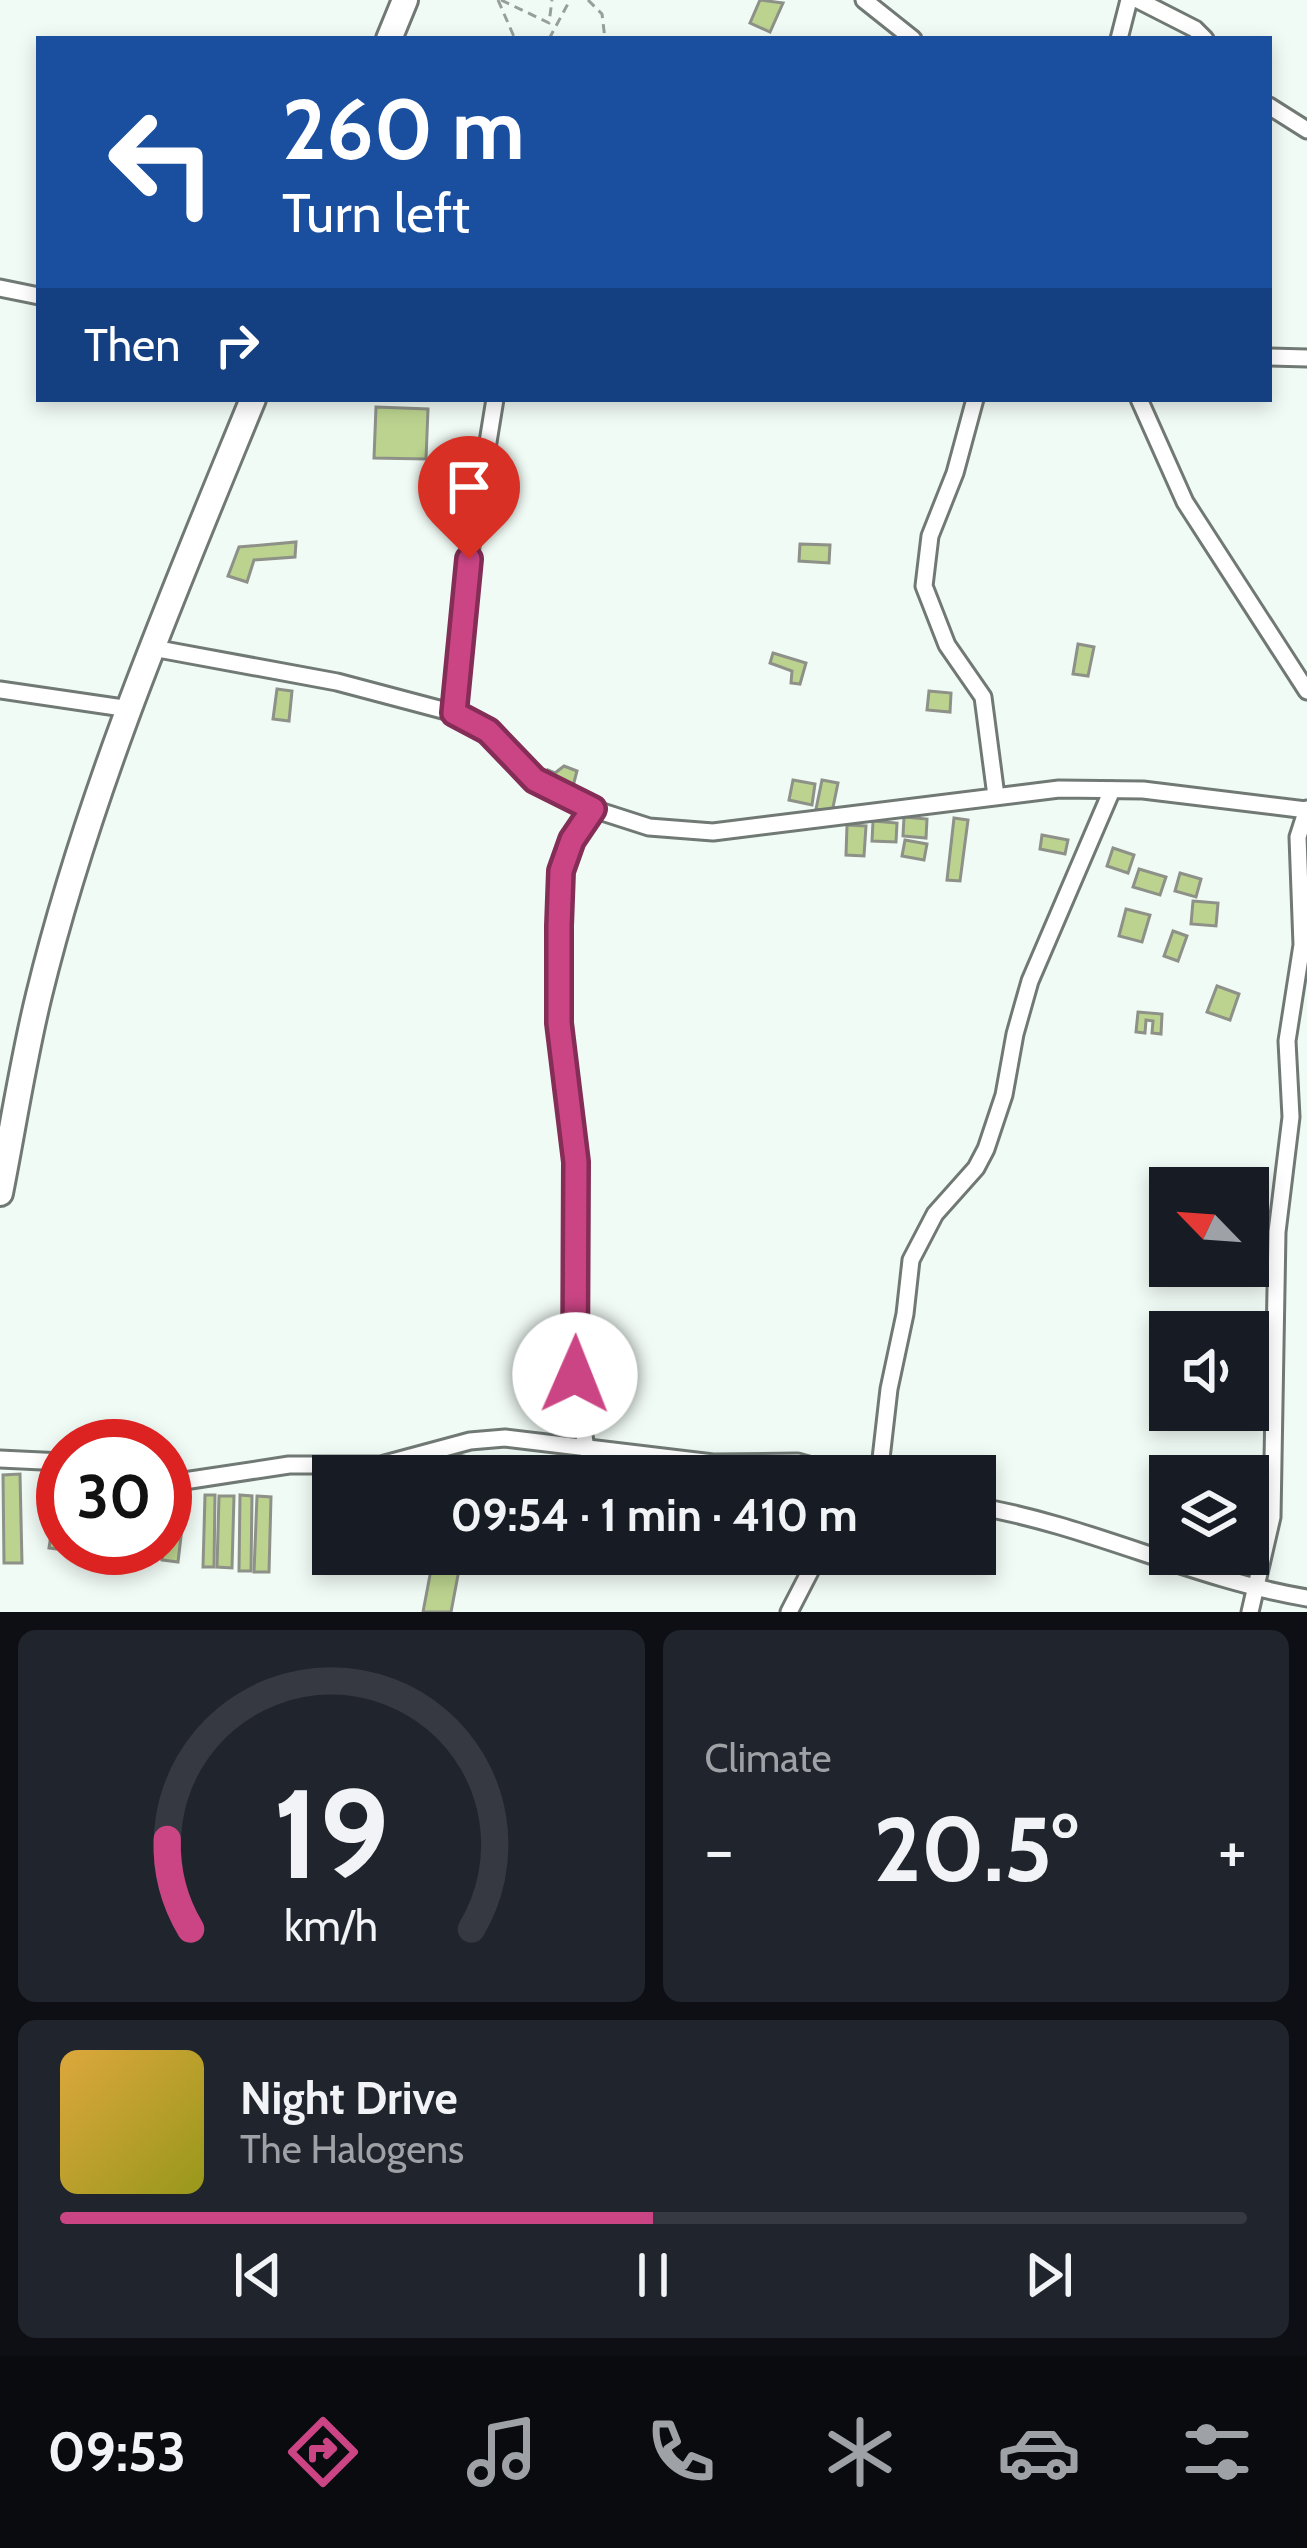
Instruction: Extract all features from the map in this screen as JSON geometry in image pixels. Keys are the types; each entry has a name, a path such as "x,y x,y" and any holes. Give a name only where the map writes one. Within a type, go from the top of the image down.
{"main road":[{"path":"390,36 405,0"},
{"path":"0,1193 39,994 100,790 253,402"}],"street":[{"path":"864,0 909,36"},
{"path":"1120,36 1133,0 1195,28 1202,36"},
{"path":"1272,108 1307,130"},
{"path":"0,288 36,295"},
{"path":"1272,357 1307,358"},
{"path":"454,713 469,559 495,402"},
{"path":"974,402 955,473 930,536 924,586 947,645 983,697 996,796"},
{"path":"1139,402 1185,502 1307,691"},
{"path":"153,648 337,682 454,713 488,731 535,780 593,809 650,827 713,832 1059,789 1307,809 1298,837 1302,945 1287,1041 1291,1117 1275,1266 1272,1517 1250,1612"},
{"path":"0,690 130,709"},
{"path":"881,1455 911,1260 935,1214 969,1178 986,1149 1004,1095 1030,981 1112,790"},
{"path":"586,1449 575,1375 576,1162 564,1085 558,991 561,871 572,840 593,809"},
{"path":"192,1480 312,1463 381,1465 470,1441 505,1438 640,1455"},
{"path":"0,1459 36,1461"},
{"path":"996,1510 1051,1522 1255,1589 1307,1598"},
{"path":"789,1612 808,1575"}],"path":[{"path":"500,0 549,23 552,0"},
{"path":"500,0 514,36"},
{"path":"552,36 570,0"},
{"path":"587,0 602,14 605,36"}],"building":[{"path":"760,0 783,3 770,32 750,23"},
{"path":"376,407 428,409 426,459 374,458"},
{"path":"296,542 295,557 254,560 247,582 228,576 239,547"},
{"path":"800,544 830,545 829,563 799,561"},
{"path":"1078,644 1094,647 1088,676 1073,674"},
{"path":"773,653 806,663 800,684 791,683 792,671 770,663"},
{"path":"277,689 292,691 289,721 273,719"},
{"path":"929,691 951,693 950,712 927,710"},
{"path":"564,766 577,771 572,790 546,777 548,770 555,773"},
{"path":"793,780 815,784 812,805 789,800"},
{"path":"822,780 838,783 832,812 816,809"},
{"path":"904,817 927,819 926,838 903,836"},
{"path":"954,818 968,820 960,881 947,880"},
{"path":"873,821 897,823 896,842 872,841"},
{"path":"847,825 866,826 864,856 846,855"},
{"path":"1042,835 1068,840 1065,854 1040,849"},
{"path":"905,840 927,844 924,860 902,856"},
{"path":"1113,848 1134,855 1128,873 1107,866"},
{"path":"1139,869 1166,877 1160,895 1133,887"},
{"path":"1180,873 1201,879 1196,897 1175,891"},
{"path":"1193,901 1218,903 1216,926 1191,924"},
{"path":"1126,909 1150,915 1142,942 1119,936"},
{"path":"1173,931 1187,936 1178,961 1164,956"},
{"path":"1217,986 1239,994 1230,1020 1207,1012"},
{"path":"1138,1012 1162,1014 1161,1034 1152,1033 1153,1021 1146,1020 1145,1033 1136,1032"},
{"path":"20,1474 22,1563 4,1563 3,1475"},
{"path":"205,1495 215,1495 214,1567 203,1567"},
{"path":"240,1495 252,1496 251,1571 239,1571"},
{"path":"219,1496 234,1496 232,1568 217,1567"},
{"path":"257,1496 271,1497 269,1572 254,1572"},
{"path":"430,1575 458,1575 451,1612 423,1612"}],"route":[{"path":"469,559 454,713 488,731 535,780 593,809 572,840 561,871 559,926 559,1023 576,1162 575,1375"}]}
